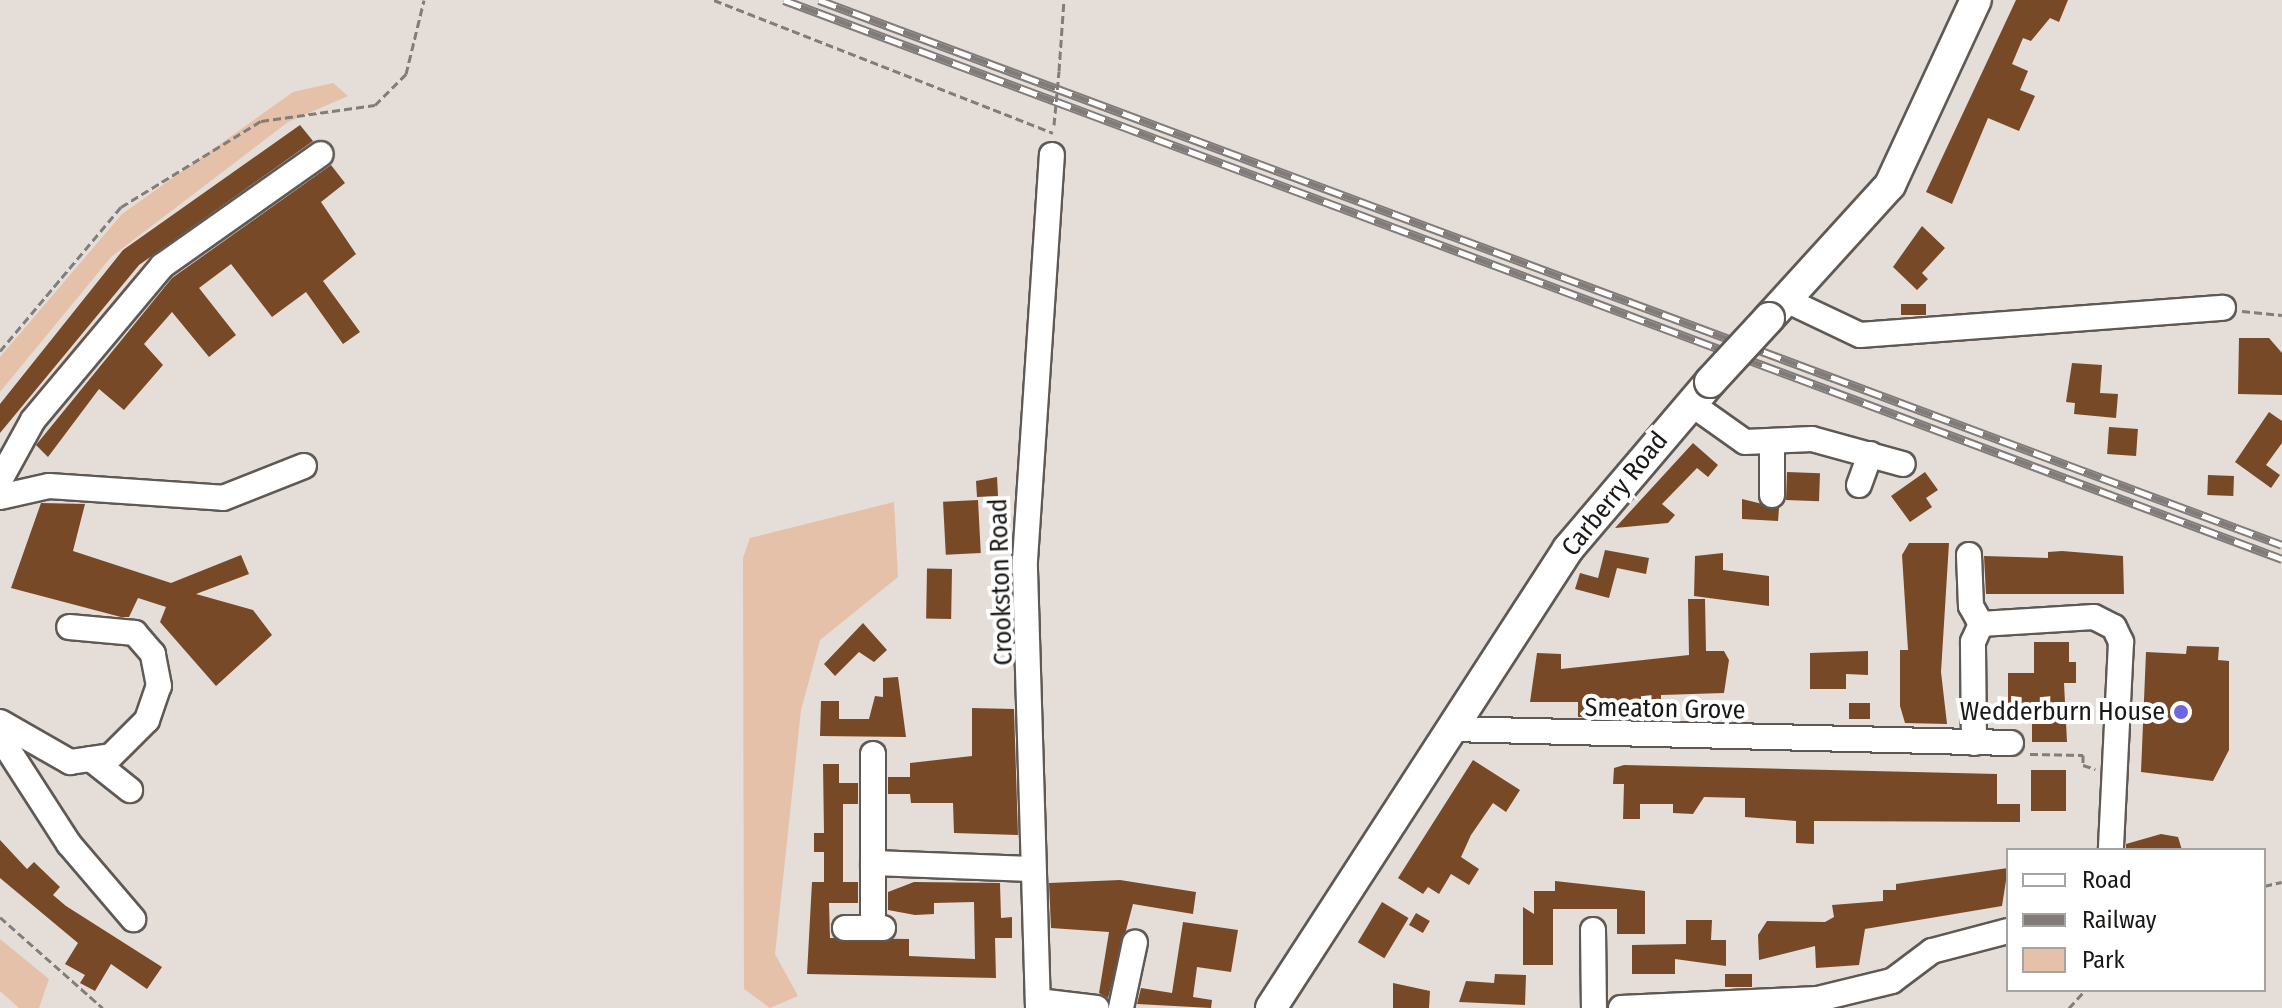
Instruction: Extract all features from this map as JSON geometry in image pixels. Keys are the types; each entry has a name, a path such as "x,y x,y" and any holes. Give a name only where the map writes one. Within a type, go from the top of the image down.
{"main road":[{"name":"Carberry Road","path":"1271,1008 1568,549 1700,392 1890,185 1976,0"}],"street":[{"name":"Crookston Road","path":"1038,1004 1032,869 1026,479 1052,144"},
{"path":"0,480 33,420 162,266 321,154"},
{"path":"1778,309 1860,335 2223,308"},
{"path":"1700,392 1738,439 1812,439 1903,464"},
{"path":"1772,441 1772,495"},
{"path":"1859,485 1870,454"},
{"path":"0,497 49,486 223,498 304,466"},
{"path":"1969,555 1971,606 1981,624"},
{"path":"1981,624 2094,617 2119,634 2111,848"},
{"path":"1974,743 1973,642 1981,624"},
{"path":"0,722 70,762 111,756 147,720 159,686 153,654 135,633 69,627"},
{"name":"Smeaton Grove","path":"1451,729 1879,743 2011,743"},
{"path":"0,737 69,844 133,919"},
{"path":"845,928 878,928 873,863 873,754"},
{"path":"91,759 130,790"},
{"path":"873,863 1032,869"},
{"path":"1593,930 1594,1008"},
{"path":"1621,1008 1818,999 1892,981 1932,951 2006,932"},
{"path":"1121,1008 1135,942"},
{"path":"1038,1004 1097,1008"}],"path":[{"path":"0,351 121,207 261,121 375,105 406,74 424,0"},
{"path":"714,0 1052,144"},
{"path":"1054,125 1064,0"},
{"path":"2223,308 2282,315"},
{"path":"2036,754 2083,755 2088,769"},
{"path":"0,917 103,1008"},
{"path":"2069,1008 2083,992"}],"green space":[{"path":"333,83 348,96 288,122 111,257 0,392 0,357 122,214 293,92"},
{"path":"894,502 898,577 820,640 801,710 775,954 798,996 770,1008 744,989 743,558 750,538"},
{"path":"0,939 49,979 39,1008 19,1008 0,991"}],"building":[{"path":"2016,0 2068,0 2059,22 2050,18 2031,41 2023,38 2012,64 2028,71 2020,90 2035,96 2019,131 1988,118 1952,204 1926,192"},
{"path":"300,125 313,141 139,265 0,433 0,404 123,250"},
{"path":"331,165 345,183 321,202 356,254 323,281 360,332 343,344 306,292 272,317 231,264 199,288 236,335 209,357 172,312 144,344 163,365 124,410 99,389 48,457 36,445 172,278"},
{"path":"1922,226 1945,248 1922,273 1928,279 1917,290 1893,267"},
{"path":"1901,304 1926,304 1926,315 1901,315"},
{"path":"2239,338 2269,338 2282,353 2282,395 2238,394"},
{"path":"2072,363 2102,365 2100,393 2118,394 2116,418 2074,414 2075,403 2066,402"},
{"path":"2269,412 2282,421 2282,443 2266,465 2280,475 2271,488 2235,462"},
{"path":"2109,427 2138,429 2136,456 2107,454"},
{"path":"1693,443 1718,465 1708,477 1697,468 1662,504 1675,515 1668,523 1615,528"},
{"path":"1787,472 1820,473 1819,501 1786,500"},
{"path":"1925,472 1938,490 1926,498 1932,507 1910,522 1891,496"},
{"path":"2208,475 2234,476 2233,496 2207,495"},
{"path":"997,477 998,496 977,497 976,481"},
{"path":"1742,499 1779,508 1778,521 1742,519"},
{"path":"978,500 981,553 946,555 943,502"},
{"path":"41,503 85,504 73,551 171,583 241,555 249,574 196,594 253,610 272,635 216,686 160,622 166,607 138,598 129,617 121,617 11,588"},
{"path":"1909,543 1949,543 1941,672 1947,724 1905,723 1900,706 1900,650 1908,650 1902,555"},
{"path":"1605,550 1649,558 1646,574 1617,568 1609,598 1575,589 1580,573 1598,578"},
{"path":"2048,552 2123,556 2124,594 1986,594 1984,556 2048,558"},
{"path":"1723,553 1723,570 1769,576 1769,606 1694,596 1695,556"},
{"path":"927,569 952,569 951,619 926,619"},
{"path":"1688,599 1705,599 1706,651 1724,651 1729,660 1724,693 1661,695 1661,704 1601,704 1601,718 1578,717 1578,702 1530,702 1537,653 1561,654 1561,669 1689,655"},
{"path":"863,623 887,650 874,662 859,652 835,676 824,664"},
{"path":"2034,642 2069,642 2069,662 2076,662 2076,683 2064,683 2067,742 2032,742 2032,706 2008,706 2008,673 2034,673"},
{"name":"Wedderburn House","path":"2187,646 2219,647 2218,660 2229,661 2229,750 2213,781 2141,772 2146,652 2186,654"},
{"path":"1868,651 1868,675 1846,674 1846,689 1810,689 1810,653"},
{"path":"898,677 906,737 820,736 821,701 839,701 839,719 869,719 875,696 883,697 883,678"},
{"path":"1849,703 1870,703 1870,719 1849,719"},
{"path":"972,708 1014,709 1018,835 954,833 953,803 911,803 910,794 888,794 888,777 910,777 910,763 972,756"},
{"path":"1473,760 1520,790 1506,812 1493,803 1471,835 1461,857 1479,869 1469,885 1451,874 1439,894 1428,887 1423,894 1398,878"},
{"path":"823,764 839,764 839,783 858,783 858,804 843,804 843,882 858,882 858,903 829,903 830,938 909,939 909,956 975,959 974,902 934,903 934,914 915,915 888,910 888,892 914,882 1000,883 1001,918 1012,917 1012,938 995,938 996,978 807,974 812,882 824,882 824,852 814,852 814,833 824,833"},
{"path":"1624,765 1997,774 1997,804 2020,804 2020,822 1814,821 1814,844 1796,843 1796,821 1745,817 1745,798 1704,797 1693,814 1673,813 1673,804 1640,804 1640,819 1623,819 1624,784 1613,784 1614,768"},
{"path":"2031,770 2066,770 2066,811 2031,811"},
{"path":"2161,834 2178,837 2181,848 2126,848 2126,844"},
{"path":"0,840 27,869 34,862 60,887 53,895 66,906 162,967 147,989 111,964 95,991 80,983 85,975 65,964 78,943 0,878"},
{"path":"2006,868 2002,906 1865,929 1859,965 1816,968 1815,946 1759,960 1758,935 1767,921 1825,922 1834,917 1832,905 1883,901 1883,890 1896,890 1896,884"},
{"path":"1120,880 1196,892 1193,914 1133,904 1108,998 1099,993 1109,932 1051,928 1049,883"},
{"path":"1555,881 1645,891 1645,934 1617,934 1617,909 1553,909 1553,965 1523,965 1523,907 1534,914 1534,891 1555,891"},
{"path":"1382,902 1409,918 1384,958 1358,942"},
{"path":"1416,913 1430,921 1423,933 1409,925"},
{"path":"1686,920 1712,920 1711,940 1726,940 1726,966 1675,959 1675,974 1632,974 1632,945 1686,944"},
{"path":"1183,922 1238,930 1231,972 1197,967 1193,997 1212,1000 1211,1008 1137,1004 1141,988 1172,993"},
{"path":"1495,974 1526,975 1525,1005 1459,1002 1466,981 1494,983"},
{"path":"1725,974 1752,974 1752,987 1725,987"},
{"path":"1393,983 1430,991 1429,1008 1393,1008"}],"railway":[{"path":"784,0 2282,559"},
{"path":"819,0 2282,545"}],"place":[{"name":"Wedderburn House","path":"2181,712"}]}
